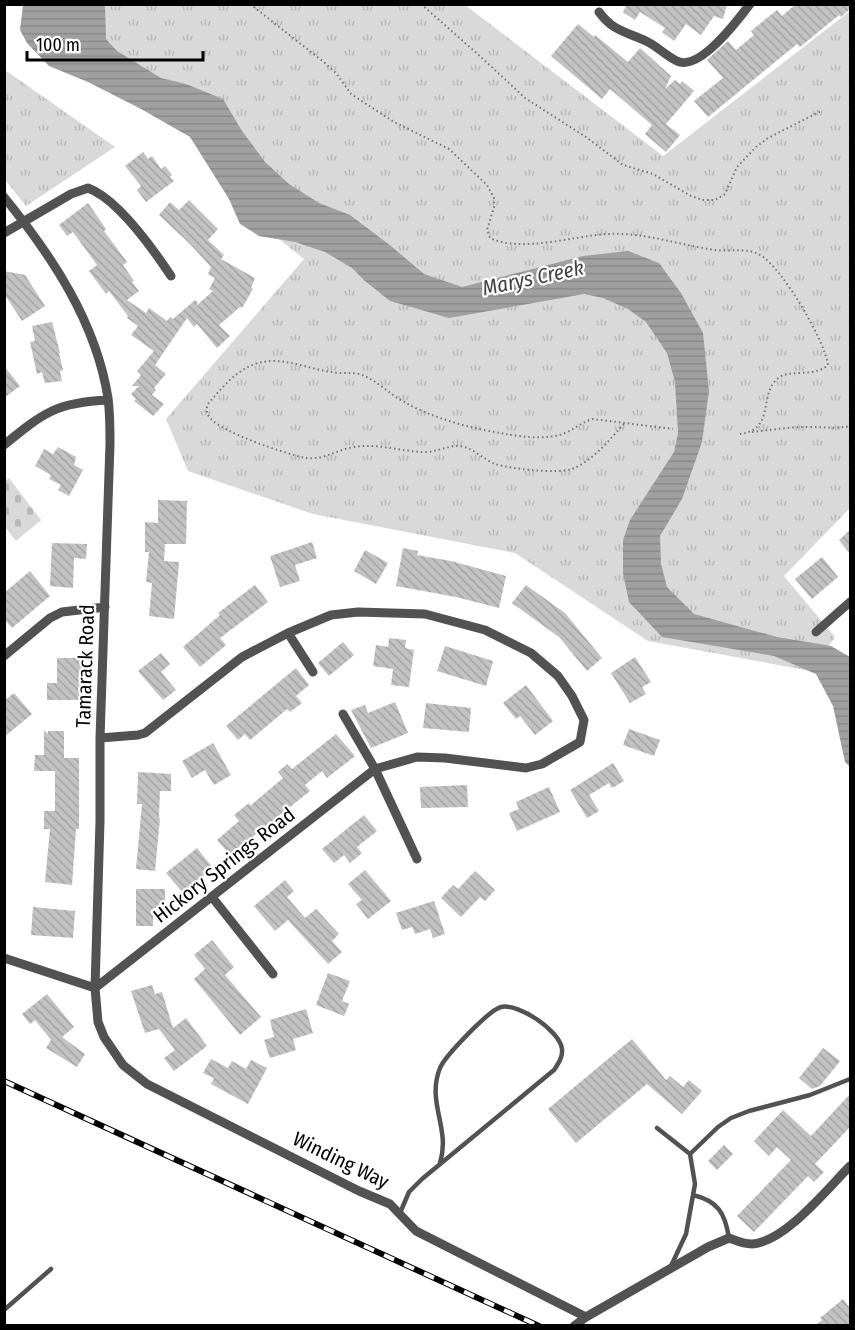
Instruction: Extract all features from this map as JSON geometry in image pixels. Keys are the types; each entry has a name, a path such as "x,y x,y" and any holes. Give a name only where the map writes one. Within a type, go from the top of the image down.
{"street":[{"path":"599,12 608,25 647,41 679,63 689,62 710,51 750,4"},
{"path":"4,233 71,194 88,188 100,192 138,232 154,250 171,276"},
{"name":"Tamarack Road","path":"4,197 45,250 70,291 88,327 99,359 108,400 111,444 100,738 95,988 98,1022 104,1037 123,1065 147,1084 202,1112"},
{"path":"4,445 50,411 80,401 108,400"},
{"path":"816,632 850,602"},
{"path":"4,656 50,618 63,612 105,607"},
{"name":"Hickory Springs Road","path":"95,988 375,769 417,757 445,758 526,768 543,765 580,742 584,720 572,696 558,676 531,653 485,630 425,614 358,612 331,615 288,633"},
{"path":"100,738 145,733 242,657 288,633 312,672"},
{"path":"344,714 375,769 417,860"},
{"path":"212,897 273,974"},
{"path":"4,958 95,988"},
{"name":"Winding Way","path":"202,1112 359,1191 390,1204 416,1231 586,1317"},
{"path":"574,1326 708,1247 729,1238 740,1243 754,1244 780,1233 806,1212 850,1166"}],"lane":[{"path":"400,1213 410,1192 440,1163 549,1075 556,1066 562,1054 560,1041 526,1013 508,1007 494,1010 453,1050 441,1067 435,1092 445,1144 440,1163"},
{"path":"690,1154 718,1127 731,1118 810,1095 850,1079"},
{"path":"657,1128 690,1154 695,1184 686,1234 670,1268"},
{"path":"693,1195 708,1198 723,1213 729,1238"},
{"path":"4,1310 51,1269"}],"path":[{"path":"250,4 325,63 336,73 351,94 394,122 449,149 487,185 494,198 493,215 487,230 490,238 500,243 623,234 642,235 719,250 752,251 762,255 796,298 826,353 828,365 821,371 782,375 773,382 759,425 751,433"},
{"path":"422,4 525,98 586,137 623,165 653,174 702,200 715,200 725,194 737,167 762,142 821,111"},
{"path":"624,424 589,459 572,468 556,472 496,464 460,446 425,453 377,447 355,447 317,459 305,458 233,432 211,420 206,413 207,405 235,375 268,360 334,373 357,373 418,409 456,422 507,435 554,436 566,433 584,421 593,419 673,429"},
{"path":"740,434 810,427 838,429 850,426"}],"green space":[{"path":"41,5 465,5 663,156 850,11 850,508 784,576 835,637 811,671 648,641 515,553 313,514 188,471 166,419 304,259 229,199 200,137"},
{"path":"5,70 115,147 26,206 5,180"},
{"path":"9,478 41,520 16,541 5,527 5,481"}],"water":[{"name":"Marys Creek","path":"23,5 105,5 106,39 117,51 161,78 186,84 223,99 242,131 265,162 289,184 319,203 350,215 424,274 462,287 583,256 628,251 659,263 681,293 703,333 709,391 702,442 682,499 660,536 661,564 667,587 694,614 777,637 831,646 850,657 850,767 845,762 833,706 816,674 774,656 662,637 629,602 623,573 623,540 630,520 674,452 678,433 675,382 667,353 646,322 628,309 603,298 584,294 449,318 390,301 352,268 325,252 295,242 259,236 240,224 229,199 190,137 88,82 49,66 27,43 20,30"}],"building":[{"path":"627,4 727,4 723,19 714,16 701,35 686,24 674,41 662,32 665,28 640,12 635,20 623,12"},
{"path":"796,4 850,4 850,9 841,17 839,15 800,47 797,44 708,117 694,101 723,78 707,60 728,41 736,50 754,35 751,31 777,10 782,16"},
{"path":"578,24 628,62 640,48 671,76 665,89 675,80 680,84 682,81 694,91 666,124 680,135 666,152 645,134 652,125 610,89 602,99 551,56"},
{"path":"143,152 148,159 152,156 161,169 165,166 174,181 146,202 137,190 141,186 125,166"},
{"path":"189,200 218,229 208,240 224,255 221,259 255,278 251,288 253,289 242,308 240,307 219,325 230,336 217,348 197,324 194,327 187,318 155,365 166,374 154,388 156,390 152,395 164,404 153,416 134,401 136,399 131,394 139,386 132,386 141,375 137,371 154,351 131,335 138,326 127,318 128,316 109,291 106,294 89,271 97,265 73,232 67,236 59,225 88,203 106,229 104,231 127,262 123,265 139,291 127,300 146,313 149,308 167,321 170,317 173,319 195,300 198,302 196,306 213,291 209,289 215,278 208,274 211,267 159,215 170,202 179,210"},
{"path":"4,271 25,275 45,306 22,321 7,298 4,298"},
{"path":"52,322 63,370 60,371 62,381 45,383 42,372 37,374 30,342 35,341 32,326"},
{"path":"4,366 20,386 4,398"},
{"path":"58,447 76,457 74,465 83,470 69,496 58,490 61,485 49,479 51,475 35,466 44,449 53,454"},
{"path":"158,500 187,501 186,544 165,544 164,561 179,562 174,619 149,616 152,583 146,582 149,552 145,552 145,522 158,523"},
{"path":"850,530 850,554 839,540"},
{"path":"312,542 317,558 295,565 300,581 280,587 270,556"},
{"path":"52,543 87,544 86,559 74,558 73,588 50,586"},
{"path":"403,548 418,551 417,555 451,561 506,576 499,608 396,586"},
{"path":"365,550 388,563 376,584 354,571"},
{"path":"822,557 838,577 812,599 795,579"},
{"path":"30,571 50,596 12,628 4,619 4,593"},
{"path":"255,585 268,602 220,638 226,645 200,667 183,647 220,615 218,613"},
{"path":"526,585 565,613 602,658 587,671 559,637 512,603"},
{"path":"389,638 406,640 405,648 414,650 409,687 391,685 393,669 373,666 376,645 388,647"},
{"path":"343,642 354,655 329,676 318,663"},
{"path":"445,646 493,661 486,686 437,671"},
{"path":"161,653 170,664 161,672 176,690 163,700 138,671"},
{"path":"635,657 651,682 642,687 646,694 630,703 611,673"},
{"path":"57,658 82,658 83,700 47,700 47,683 57,683"},
{"path":"296,668 309,685 296,696 302,703 290,712 287,709 250,740 245,734 238,740 226,726"},
{"path":"526,685 553,721 535,735 520,716 516,719 503,703"},
{"path":"14,693 32,714 4,737 4,701"},
{"path":"395,702 408,733 371,748 351,710 365,705 368,713"},
{"path":"426,703 471,708 469,732 423,728"},
{"path":"629,729 660,740 654,756 623,745"},
{"path":"44,730 48,734 48,731 64,731 64,758 79,758 79,829 76,829 72,885 45,882 50,829 44,829 44,811 55,811 55,771 34,771 35,755 44,755"},
{"path":"336,734 355,756 327,778 322,771 305,785 310,791 230,855 217,840 239,821 234,815 249,803 250,806 283,778 278,772 287,764 292,769"},
{"path":"213,743 231,775 214,785 205,770 192,778 182,761"},
{"path":"613,763 624,781 612,788 609,783 589,795 599,811 587,818 570,790"},
{"path":"138,772 171,774 171,791 160,791 155,871 136,869 142,804 137,804"},
{"path":"467,785 468,807 421,808 420,787"},
{"path":"549,787 560,812 517,831 509,813 519,809 516,802"},
{"path":"364,815 377,831 357,847 362,853 350,863 344,855 334,863 322,849"},
{"path":"197,848 213,868 183,893 166,873"},
{"path":"365,870 391,901 368,919 356,904 362,900 348,884"},
{"path":"475,871 495,890 485,901 480,897 461,917 441,898 453,885 458,889"},
{"path":"285,880 294,891 287,897 305,918 316,909 339,934 332,941 342,952 328,964 288,920 275,931 254,906"},
{"path":"136,889 165,889 165,908 153,908 153,926 136,926"},
{"path":"434,901 445,934 433,938 430,929 415,934 412,927 402,930 396,913"},
{"path":"33,907 75,911 73,938 31,935"},
{"path":"212,940 234,967 225,975 261,1017 240,1035 194,979 205,969 194,955"},
{"path":"328,973 350,981 342,1001 349,1004 344,1016 316,1005"},
{"path":"152,985 155,994 162,992 173,1028 186,1018 207,1046 174,1071 164,1058 175,1050 159,1029 145,1033 131,991"},
{"path":"47,994 74,1027 62,1037 85,1054 77,1067 46,1048 51,1040 35,1020 30,1024 22,1014"},
{"path":"306,1009 313,1033 293,1039 296,1050 270,1058 264,1040 274,1037 270,1020"},
{"path":"632,1039 666,1080 670,1076 683,1087 689,1080 702,1091 682,1114 647,1084 576,1143 548,1109"},
{"path":"823,1048 840,1061 820,1086 812,1089 799,1078"},
{"path":"211,1059 228,1068 232,1061 246,1069 251,1060 267,1068 248,1104 211,1084 214,1078 203,1073"},
{"path":"850,1094 850,1127 815,1164 824,1172 814,1182 808,1176 754,1232 737,1216 791,1160 777,1147 769,1156 754,1141 783,1110 811,1136"},
{"path":"724,1145 733,1154 717,1170 708,1161"},
{"path":"843,1299 850,1308 850,1326 815,1326 822,1320 820,1318"}],"railway":[{"path":"4,1081 539,1326"}]}
